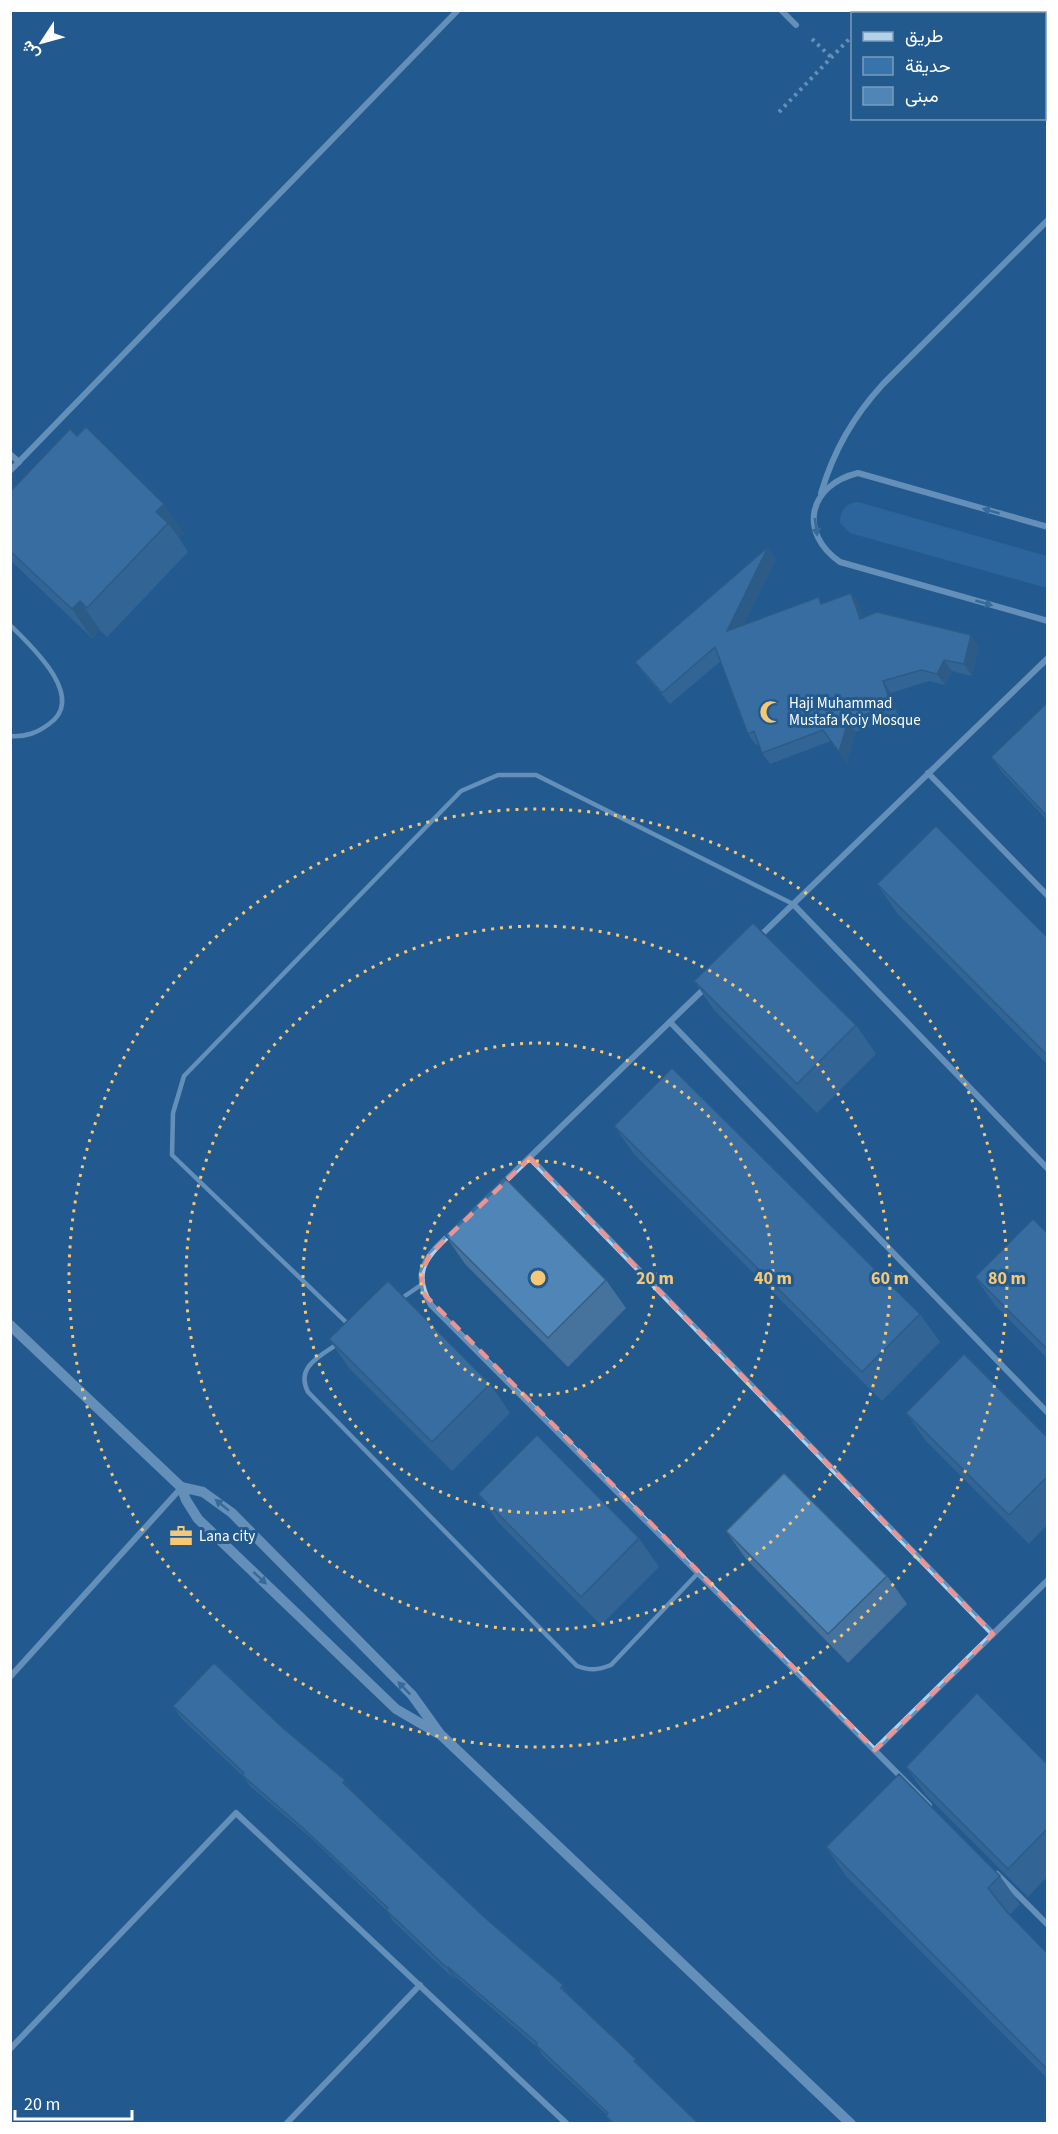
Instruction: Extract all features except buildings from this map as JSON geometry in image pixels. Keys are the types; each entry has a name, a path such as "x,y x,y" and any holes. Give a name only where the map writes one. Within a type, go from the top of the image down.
{"street":[{"path":"10,471 458,10"},
{"path":"781,10 796,25"},
{"path":"1047,220 861,408 843,435 814,510 814,526 819,541 828,554 840,562 1047,621"},
{"path":"10,454 19,462"},
{"path":"820,496 830,484 843,477 858,474 1047,527"},
{"path":"752,943 1047,658"},
{"path":"928,773 1047,896"},
{"path":"793,904 1047,1169"},
{"path":"496,1190 711,982"},
{"path":"670,1022 1047,1413"},
{"path":"530,1158 993,1634"},
{"path":"454,1230 424,1263 422,1285 431,1305 933,1808"},
{"path":"10,1325 182,1487 186,1500 198,1519 396,1709 440,1734"},
{"path":"10,1677 182,1487"},
{"path":"182,1487 204,1492 232,1513 412,1695 440,1734 851,2124"},
{"path":"875,1750 1047,1580"},
{"path":"10,2049 236,1813 567,2124"},
{"path":"990,1866 1047,1925"},
{"path":"286,2124 420,1985"}],"lane":[{"path":"10,625 56,676 62,700 55,720 39,732 21,737 10,736"},
{"path":"355,1331 172,1155 173,1113 184,1077 461,791 498,775 536,775 793,904"},
{"path":"393,1305 422,1285"},
{"path":"346,1337 306,1369 303,1377 308,1392 577,1666 588,1670 600,1670 611,1665 698,1573"}],"path":[{"path":"779,112 851,37"}],"highlighted area":[{"path":"530,1158 993,1634 875,1750 425,1295 421,1274 430,1254"}],"green space":[{"path":"858,502 1047,556 1047,588 850,533 840,523 841,514 844,508"}],"place":[{"name":"Haji Muhammad Mustafa Koiy Mosque","path":"771,712"},
{"name":"Lana city","path":"181,1536"}]}
